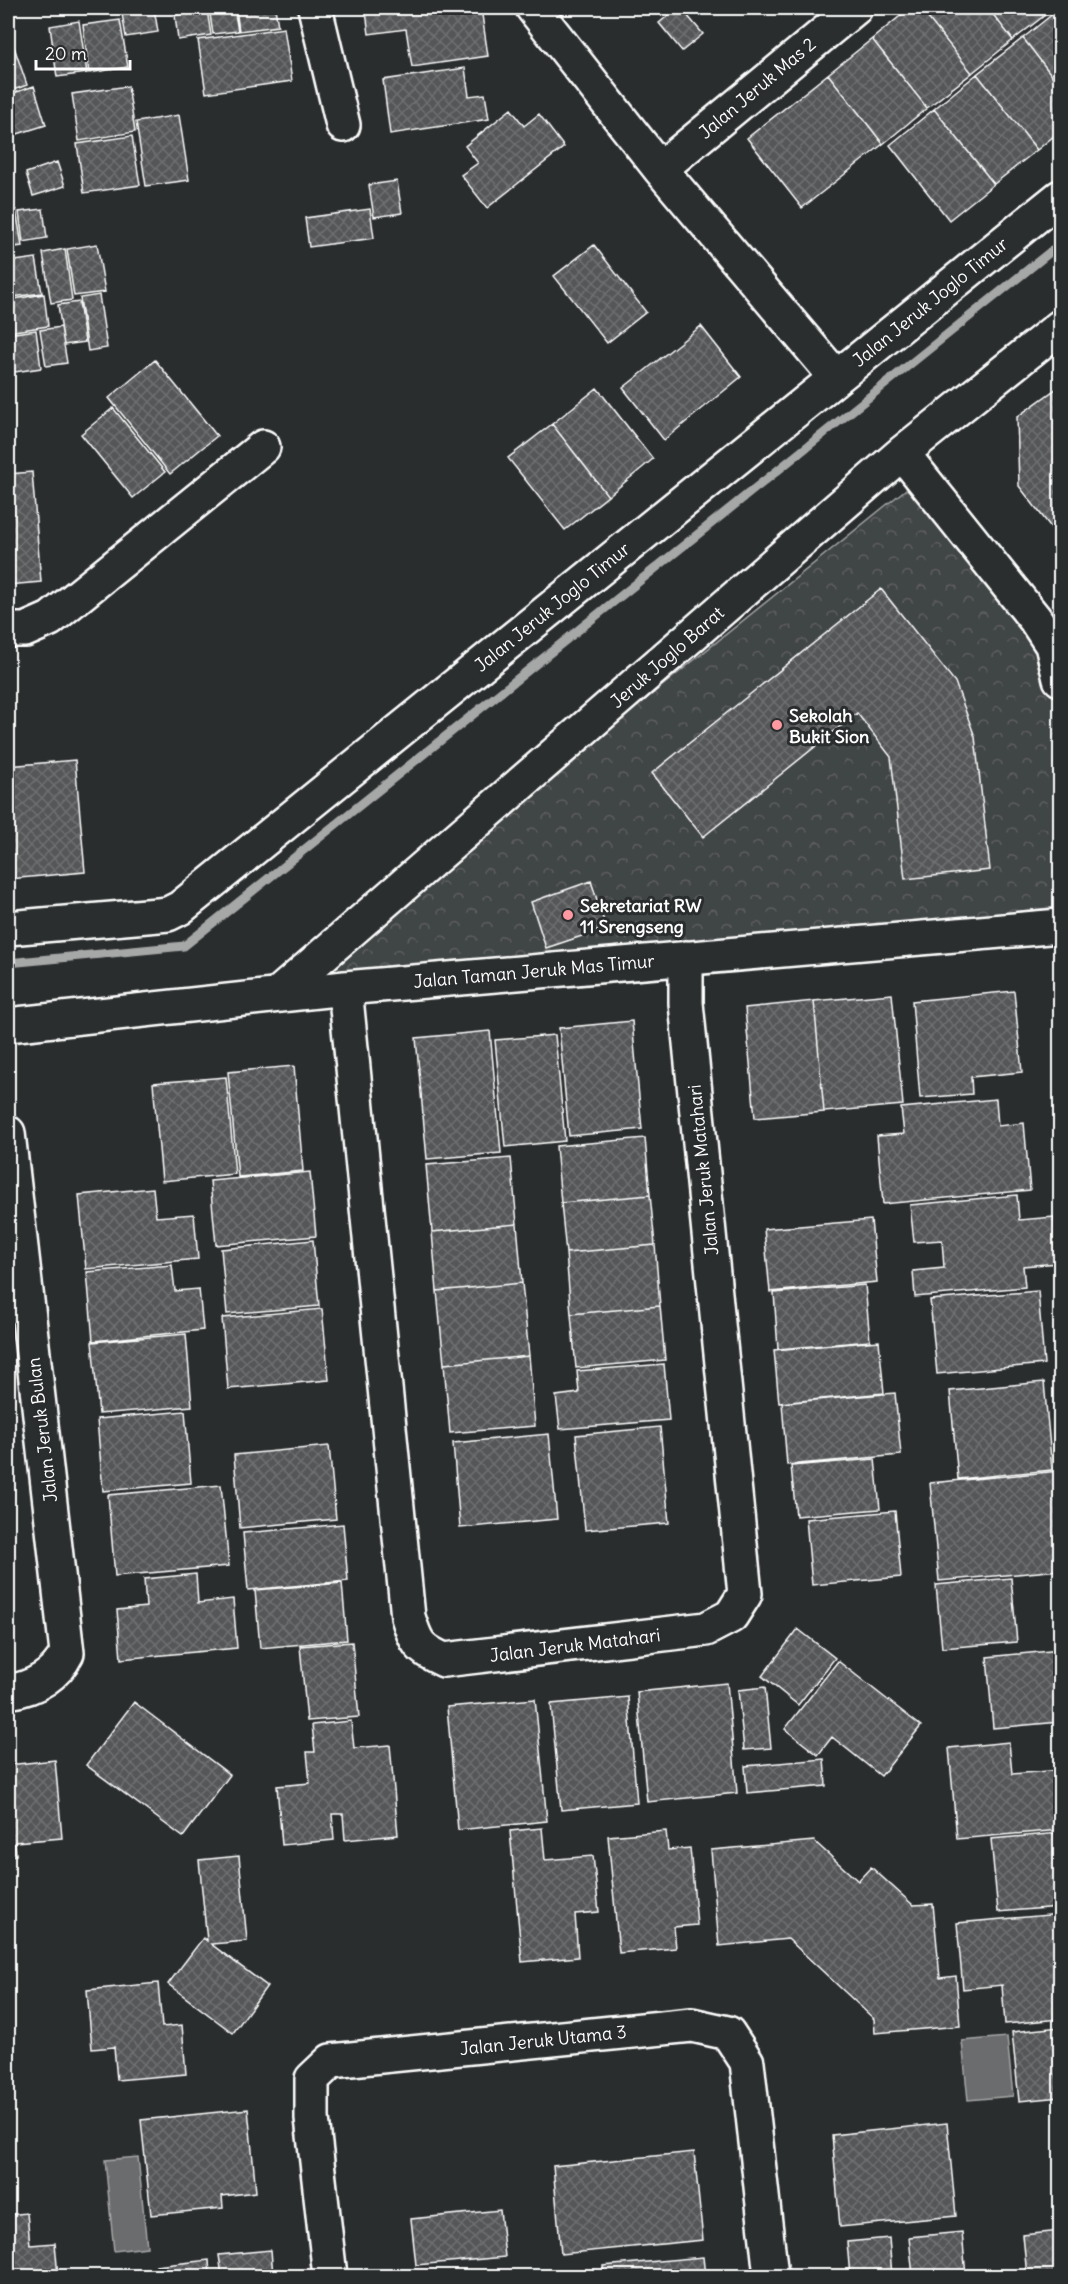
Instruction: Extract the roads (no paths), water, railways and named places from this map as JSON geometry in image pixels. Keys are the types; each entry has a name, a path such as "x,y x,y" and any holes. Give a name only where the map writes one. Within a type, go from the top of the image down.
{"street":[{"path":"315,8 344,125"},
{"path":"533,8 660,169 836,377"},
{"name":"Jalan Jeruk Mas 2","path":"660,169 855,8"},
{"name":"Jalan Jeruk Joglo Timur","path":"8,928 168,914 180,908 1060,197"},
{"name":"Jeruk Joglo Barat","path":"279,994 902,453 1060,327"},
{"path":"8,630 25,630 50,619 263,447"},
{"path":"902,453 1035,619 1052,645 1060,679"},
{"name":"Jalan Taman Jeruk Mas Timur","path":"8,1025 279,994 1060,926"},
{"name":"Jalan Jeruk Matahari","path":"345,988 408,1617 417,1643 427,1653 444,1660 706,1629 731,1616 745,1594 686,1003 686,958"},
{"name":"Jalan Jeruk Bulan","path":"8,1133 67,1653 59,1669 27,1689 8,1692"},
{"name":"Jalan Jeruk Utama 3","path":"330,2277 312,2118 312,2079 331,2061 692,2025 728,2033 747,2062 771,2277"}],"waterway":[{"path":"8,963 184,946 1060,244"}],"place":[{"name":"Sekolah Bukit Sion","path":"777,725"},
{"name":"Sekretariat RW 11 Srengseng","path":"568,915"}]}
